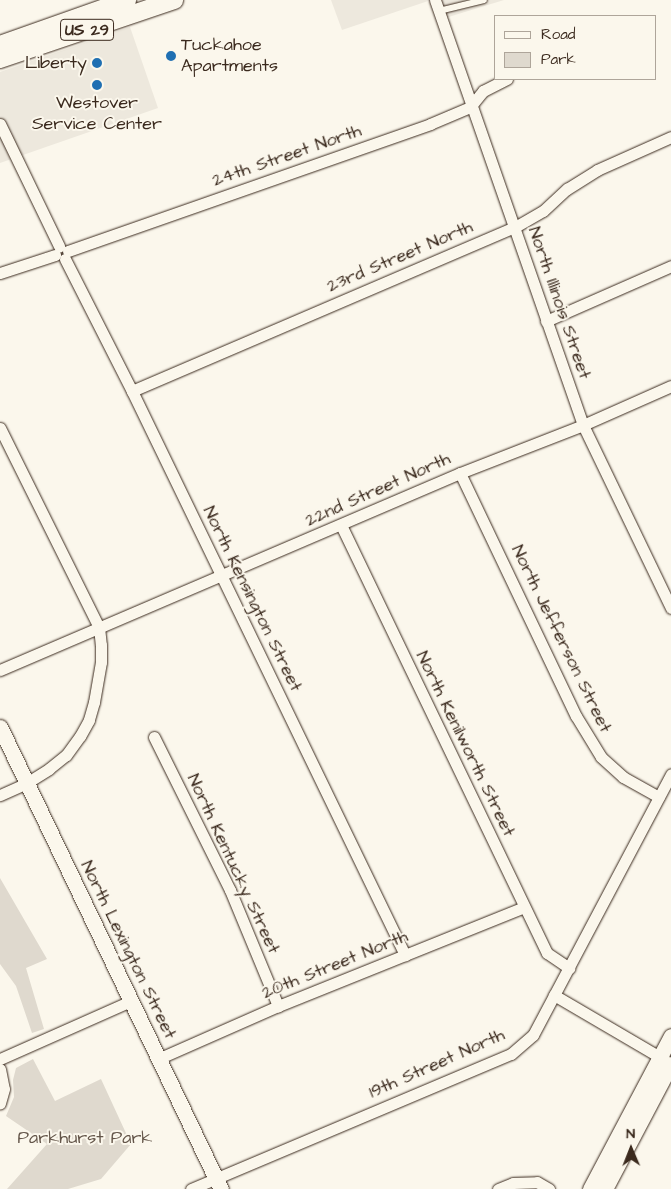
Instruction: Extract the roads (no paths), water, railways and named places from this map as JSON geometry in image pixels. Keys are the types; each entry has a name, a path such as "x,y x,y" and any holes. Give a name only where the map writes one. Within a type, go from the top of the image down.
{"main road":[{"name":"US 29","path":"0,45 127,0"},
{"name":"US 29","path":"0,59 174,0"}],"street":[{"name":"North Illinois Street","path":"437,6 470,107 515,227 582,425 671,608"},
{"name":"24th Street North","path":"0,273 430,124 470,107 483,90 505,80"},
{"name":"North Kensington Street","path":"0,124 62,253 132,391 405,955"},
{"name":"23rd Street North","path":"132,391 515,227 544,211 567,189 597,170 671,137"},
{"path":"546,321 671,266"},
{"name":"22nd Street North","path":"0,670 460,473 582,425 671,386"},
{"path":"0,428 99,627 101,662 89,720 66,754 49,769 27,783 0,795"},
{"name":"North Jefferson Street","path":"460,473 576,716 601,757 623,777 659,797"},
{"name":"North Kenilworth Street","path":"341,525 547,953 569,968"},
{"name":"North Lexington Street","path":"0,727 219,1183"},
{"name":"North Kentucky Street","path":"154,737 230,890 278,1006"},
{"name":"19th Street North","path":"191,1189 219,1183 511,1054 533,1035 671,774"},
{"name":"20th Street North","path":"160,1058 278,1006 524,907"},
{"path":"554,995 668,1062"},
{"path":"0,1059 131,1001"},
{"path":"604,1189 668,1062 671,1036"},
{"path":"590,1189 668,1062"},
{"path":"0,1069 4,1089 0,1104"},
{"path":"498,1189 513,1183 537,1182 549,1189"}],"lane":[{"path":"437,6 484,0"}],"place":[{"name":"Tuckahoe Apartments","path":"171,56"},
{"name":"Liberty","path":"97,63"},
{"name":"Westover Service Center","path":"97,85"}],"park label":[{"name":"Parkhurst Park","path":"85,1138"}]}
